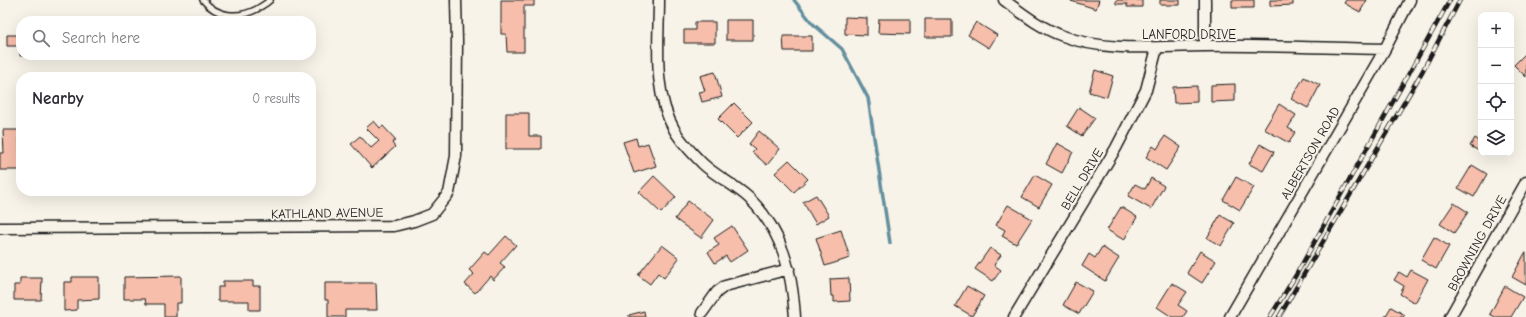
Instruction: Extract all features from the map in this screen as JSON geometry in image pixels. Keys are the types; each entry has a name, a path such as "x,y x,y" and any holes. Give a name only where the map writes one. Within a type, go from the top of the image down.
{"street":[{"name":"KATHLAND AVENUE","path":"0,228 394,226 414,221 432,214 449,193 456,156 456,0"},
{"path":"659,0 659,73 667,112 676,131 703,164 749,198 763,215 785,255 793,288 795,317"},
{"name":"LANFORD DRIVE","path":"1004,0 1043,27 1064,37 1110,46 1156,48 1205,46 1385,49"},
{"path":"1205,0 1205,46"},
{"name":"ALBERTSON ROAD","path":"1230,317 1385,49 1410,0"},
{"name":"BELL DRIVE","path":"1014,317 1116,148 1146,90 1156,48"},
{"name":"BROWNING DRIVE","path":"1450,317 1526,182"},
{"path":"702,313 717,292 725,286 789,269"}],"lane":[{"path":"204,0 209,6 219,13 232,16 249,13 270,0"}],"building":[{"path":"501,0 534,0 534,6 524,6 524,52 507,52 506,34 501,34"},
{"path":"1071,0 1099,0 1096,9"},
{"path":"1116,0 1142,0 1142,7 1127,7 1127,4 1116,4"},
{"path":"1160,0 1180,0 1180,5 1160,5"},
{"path":"1232,0 1254,0 1254,8 1232,8"},
{"path":"1270,0 1293,0 1293,5 1270,6"},
{"path":"1346,0 1367,0 1360,12 1344,3"},
{"path":"845,17 867,18 867,35 845,34"},
{"path":"879,19 910,19 910,34 878,33"},
{"path":"925,19 952,19 952,37 925,37"},
{"path":"726,20 753,20 753,40 726,40"},
{"path":"695,22 715,22 715,43 684,43 684,30 695,30"},
{"path":"976,22 997,35 989,48 968,35"},
{"path":"7,35 16,35 16,46 7,46"},
{"path":"783,36 812,36 812,51 784,51"},
{"path":"1526,53 1526,77 1514,65"},
{"path":"1095,70 1113,76 1107,97 1089,92"},
{"path":"715,72 722,97 702,102 699,92 705,91 700,76"},
{"path":"1304,77 1320,85 1308,108 1291,99"},
{"path":"1235,84 1235,101 1211,102 1211,85"},
{"path":"1197,86 1197,102 1174,103 1173,87"},
{"path":"734,103 753,122 737,138 718,119"},
{"path":"1279,104 1296,115 1288,128 1295,132 1289,143 1264,129"},
{"path":"1079,107 1095,118 1082,136 1067,126"},
{"path":"506,113 529,113 529,136 541,136 541,149 506,149"},
{"path":"374,121 380,128 383,126 396,140 392,143 395,147 372,168 351,144 360,136 371,148 379,141 366,128"},
{"path":"3,130 16,130 16,170 0,170 0,153 4,153"},
{"path":"759,131 780,149 767,165 752,152 755,149 749,144"},
{"path":"1165,136 1181,147 1166,170 1146,157 1153,146 1157,149"},
{"path":"636,138 638,146 648,143 656,166 634,173 623,142"},
{"path":"1475,138 1478,140 1478,150 1470,146"},
{"path":"1057,143 1073,152 1062,173 1046,164"},
{"path":"1260,144 1274,152 1263,171 1249,164"},
{"path":"789,160 808,179 794,192 775,173"},
{"path":"1472,165 1487,174 1474,197 1458,188"},
{"path":"1035,175 1052,185 1039,207 1022,197"},
{"path":"654,176 676,197 661,213 639,192"},
{"path":"1236,177 1254,187 1240,210 1223,200"},
{"path":"1151,178 1164,186 1151,209 1128,196 1135,184 1145,189"},
{"path":"816,195 829,216 816,224 803,202"},
{"path":"688,201 714,220 701,238 675,219"},
{"path":"1454,203 1468,212 1454,233 1440,224"},
{"path":"1008,205 1032,219 1016,244 1002,236 1005,230 996,225"},
{"path":"1121,207 1137,217 1124,240 1107,230"},
{"path":"1220,215 1234,223 1221,246 1207,238"},
{"path":"732,226 748,250 730,262 726,256 715,263 708,252 719,245 714,238"},
{"path":"841,230 850,258 825,266 816,238"},
{"path":"506,236 516,245 500,263 505,267 493,280 490,276 475,293 465,284 474,274 469,270 485,252 489,255"},
{"path":"1434,237 1449,246 1436,269 1421,260"},
{"path":"662,245 679,258 664,278 658,273 650,284 638,275"},
{"path":"1102,247 1119,258 1105,281 1082,266 1089,254 1095,258"},
{"path":"990,248 1001,255 994,265 1001,270 993,281 975,269"},
{"path":"1200,251 1216,261 1202,283 1187,273"},
{"path":"1526,253 1526,285 1512,277"},
{"path":"1411,270 1428,279 1415,303 1400,294 1404,286 1394,280 1399,272 1407,277"},
{"path":"181,276 181,303 176,303 176,317 164,317 164,304 146,304 145,299 124,299 124,277"},
{"path":"72,277 99,277 99,299 77,300 77,310 64,311 64,282 72,282"},
{"path":"20,278 42,278 41,300 14,300 14,285 20,285"},
{"path":"849,278 850,301 834,302 834,296 831,296 830,279"},
{"path":"223,281 253,281 253,286 260,286 260,310 249,310 249,301 218,301 218,287 223,287"},
{"path":"1076,282 1093,291 1079,314 1063,305"},
{"path":"325,283 376,283 377,310 345,310 345,317 328,317 328,300 325,300"},
{"path":"1172,283 1187,292 1178,305 1187,311 1183,317 1172,317 1157,307"},
{"path":"967,286 984,296 972,316 955,306"},
{"path":"1505,286 1523,297 1511,317 1495,317 1490,314"},
{"path":"1391,307 1405,315 1403,317 1385,317"},
{"path":"644,311 645,317 629,317 629,315"}],"waterway":[{"path":"794,0 812,23 842,49 868,98 890,243"}],"railway":[{"path":"1270,317 1296,275 1450,0"},
{"path":"1279,317 1422,72 1460,0"}]}
